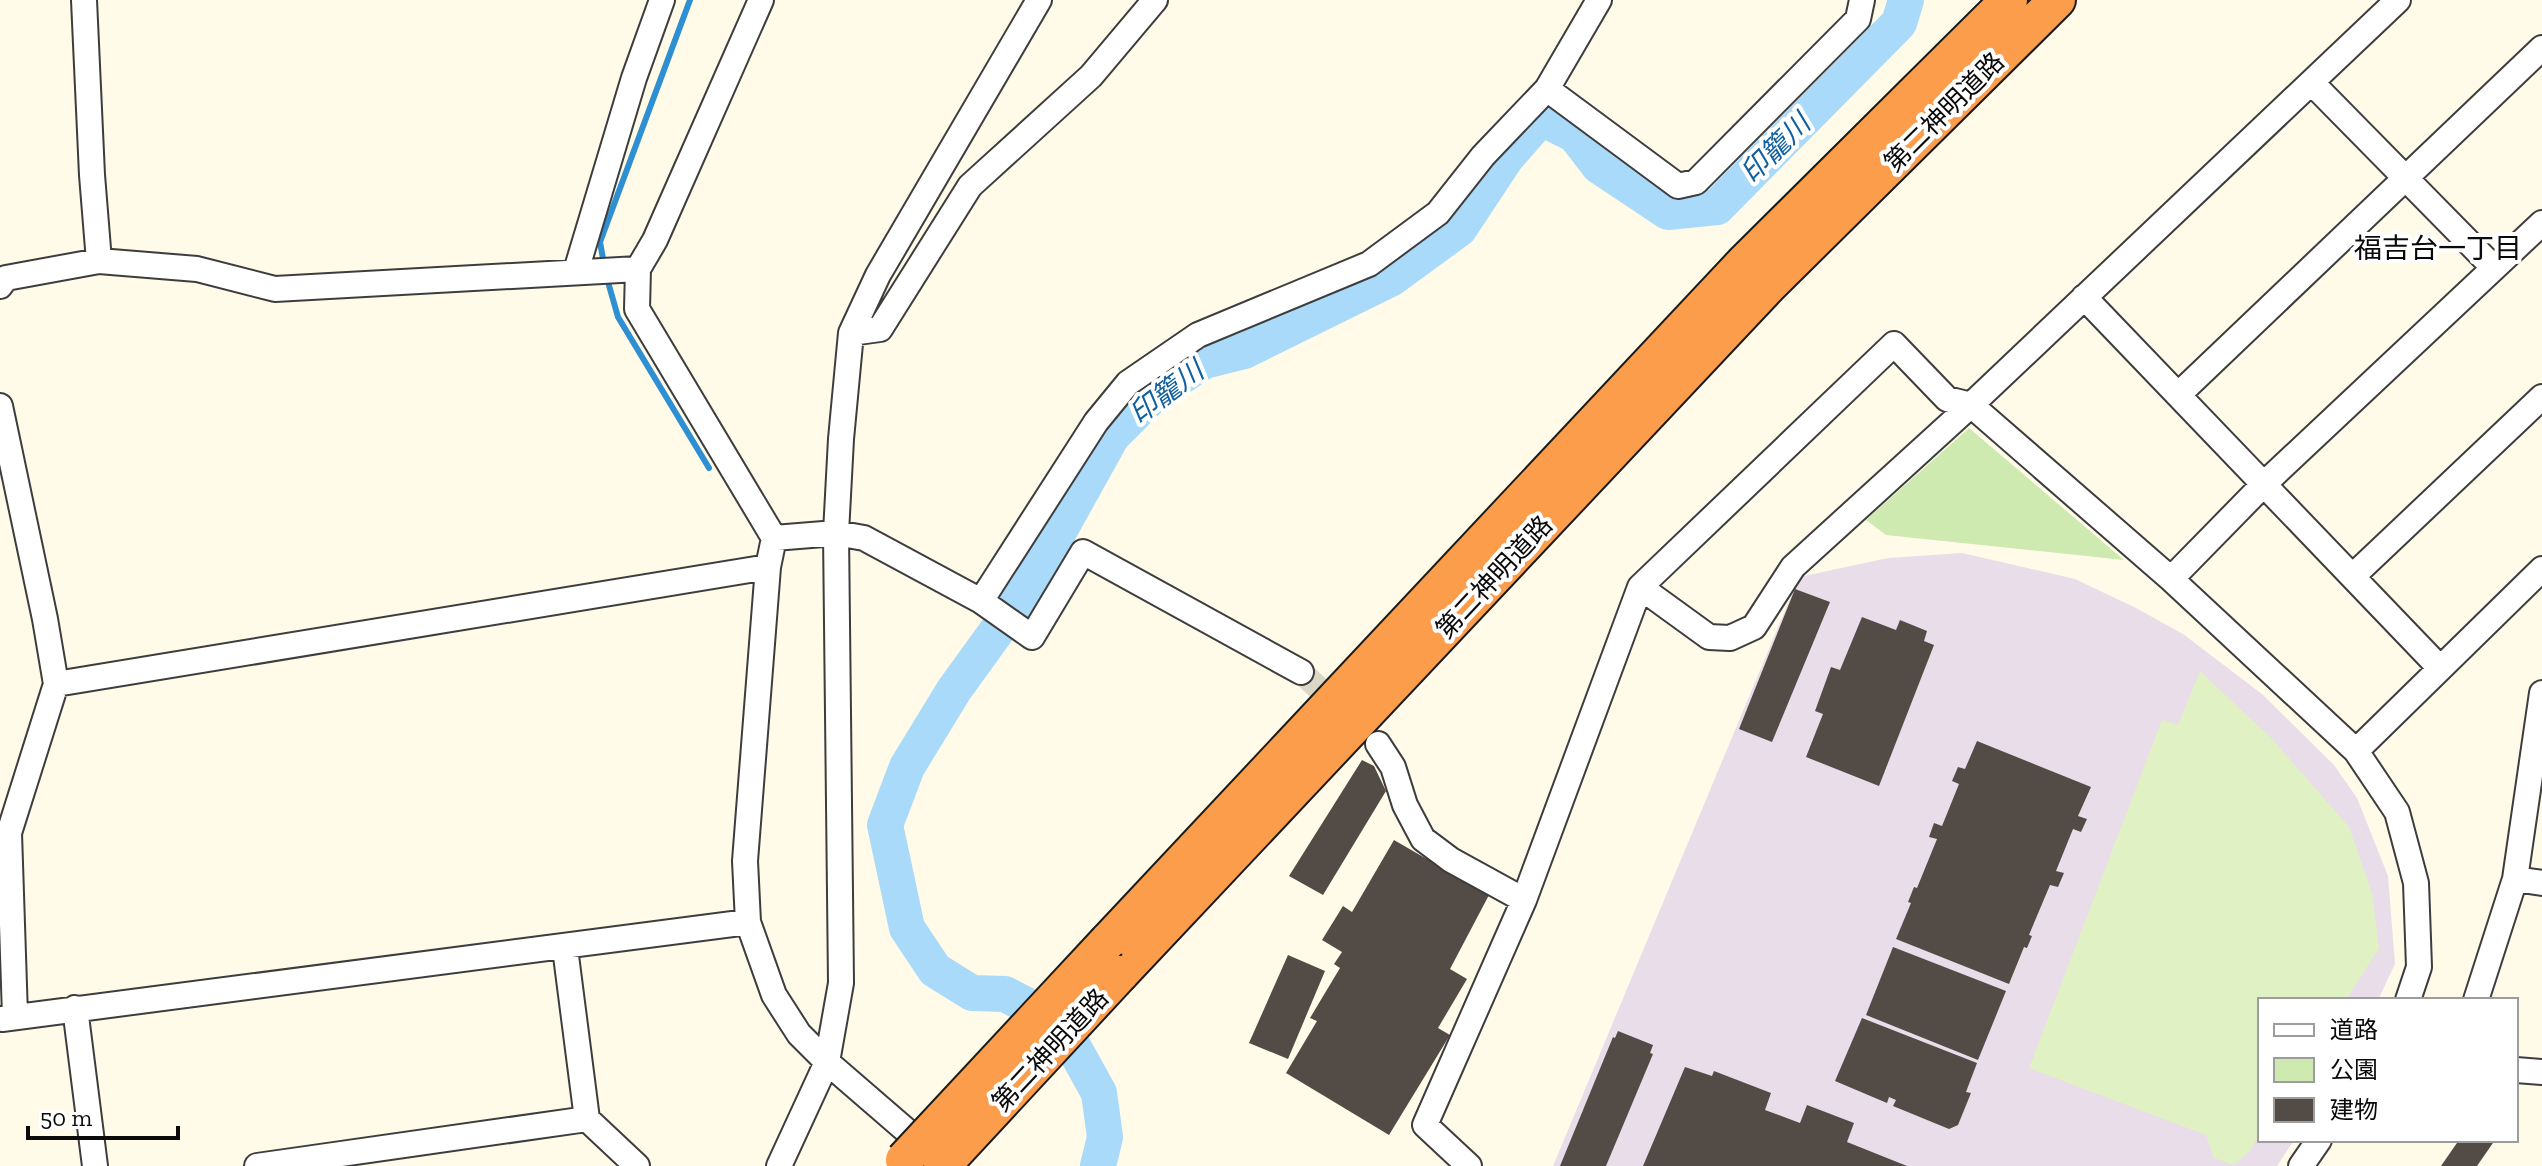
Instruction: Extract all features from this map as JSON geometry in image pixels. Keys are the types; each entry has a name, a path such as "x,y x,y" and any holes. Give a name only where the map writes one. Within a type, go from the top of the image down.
{"highway":[{"name":"第二神明道路","path":"944,1166 1114,958 1744,263 2009,0"},
{"name":"第二神明道路","path":"901,1163 1114,958 1769,285 2057,0"}],"street":[{"path":"84,0 99,261"},
{"path":"576,271 634,78 662,0"},
{"path":"761,0 655,240 638,269 637,309 774,538 768,567 745,861 748,922 774,995 799,1034 944,1166"},
{"path":"779,1166 827,1062 841,983 836,533 851,333 878,275 1039,0"},
{"path":"851,333 880,329 970,186 1091,76 1155,0"},
{"path":"981,601 1096,422 1128,383 1198,335 1369,264 1438,213 1483,156 1547,89 1599,0"},
{"path":"1547,89 1678,186 1696,182 1858,19 1862,0"},
{"path":"1640,587 1709,637 1730,638 1754,627 1793,567 1971,405 2398,0"},
{"path":"2178,395 2542,48"},
{"path":"2312,83 2493,267"},
{"path":"2171,579 2264,484 2542,223"},
{"path":"0,286 6,278 99,261 197,269 275,289 638,269"},
{"path":"2084,297 2439,667"},
{"path":"1469,1166 1425,1125 1524,900 1640,587 1894,344 1947,399 1971,405 2171,579 2356,751 2397,812 2416,883 2419,967 2409,998"},
{"path":"2353,576 2542,397"},
{"path":"0,406 56,684 9,833 8,1018 748,922"},
{"path":"774,538 836,533 864,538 981,601 1032,637 1083,552 1301,672"},
{"path":"56,684 768,567"},
{"path":"2356,751 2542,569"},
{"path":"2477,998 2515,879 2542,693"},
{"path":"1378,744 1393,767 1405,805 1423,839 1451,860 1524,900"},
{"path":"2515,879 2542,883"},
{"path":"565,948 587,1119 637,1166"},
{"path":"75,1008 95,1166"},
{"path":"2518,1070 2542,1072"},
{"path":"257,1166 394,1156 587,1119"},
{"path":"2301,1166 2318,1142"}],"shaded area":[{"path":"1962,553 2075,579 2136,608 2183,634 2262,694 2334,765 2357,798 2388,876 2395,964 2379,998 2258,998 2258,1142 2293,1142 2277,1166 1553,1166 1799,577 1888,558"}],"green space":[{"path":"1969,428 2124,560 1886,535 1866,520"},
{"path":"2200,671 2272,739 2349,827 2372,893 2379,948 2347,998 2258,998 2258,1137 2249,1152 2234,1165 2214,1158 2206,1135 2029,1068 2162,720 2178,725"}],"building":[{"path":"1795,589 1830,602 1772,742 1739,729"},
{"path":"1862,617 1896,630 1900,620 1927,631 1924,641 1934,645 1879,786 1806,757 1823,714 1815,711 1831,667 1840,670"},
{"path":"1977,741 2091,787 2078,816 2087,819 2081,832 2073,829 2056,871 2064,873 2058,887 2050,885 2029,935 2032,936 2027,948 2024,947 2009,984 1896,939 1914,887 1917,888 1937,839 1929,837 1934,823 1942,826 1959,784 1952,781 1958,767 1965,769"},
{"path":"1362,760 1374,766 1386,791 1323,895 1289,876"},
{"path":"1394,840 1489,895 1450,969 1467,979 1438,1028 1450,1035 1389,1135 1286,1073 1317,1021 1310,1018 1340,968 1334,964 1342,952 1322,940 1343,906 1352,912"},
{"path":"1893,947 2006,991 1978,1060 1866,1015"},
{"path":"1288,955 1325,971 1288,1059 1249,1043"},
{"path":"1862,1018 1977,1063 1966,1092 1971,1093 1958,1125 1949,1129 1893,1106 1896,1100 1889,1097 1887,1103 1835,1081"},
{"path":"1618,1031 1653,1045 1650,1053 1653,1054 1606,1166 1560,1166 1613,1037"},
{"path":"1685,1067 1712,1076 1714,1071 1771,1093 1765,1110 1800,1123 1807,1105 1854,1123 1847,1142 1907,1166 1643,1166"},
{"path":"2458,1142 2494,1142 2477,1166 2441,1166"}],"waterway":[{"path":"604,264 600,242 690,0"},
{"name":"印籠川","path":"1098,1166 1105,1137 1099,1093 1073,1046 1028,1006 1005,994 972,993 935,970 907,928 885,825 907,767 954,690 1027,589 1112,436 1150,398 1204,361 1244,351 1392,278 1459,229 1506,158 1541,118 1575,135 1599,166 1668,212 1717,207 1899,23 1906,0"},
{"path":"606,275 618,317 709,468"}],"tunnel":[{"path":"1301,672 1343,711"}],"district":[{"name":"福吉台一丁目","path":"2438,248"}]}
